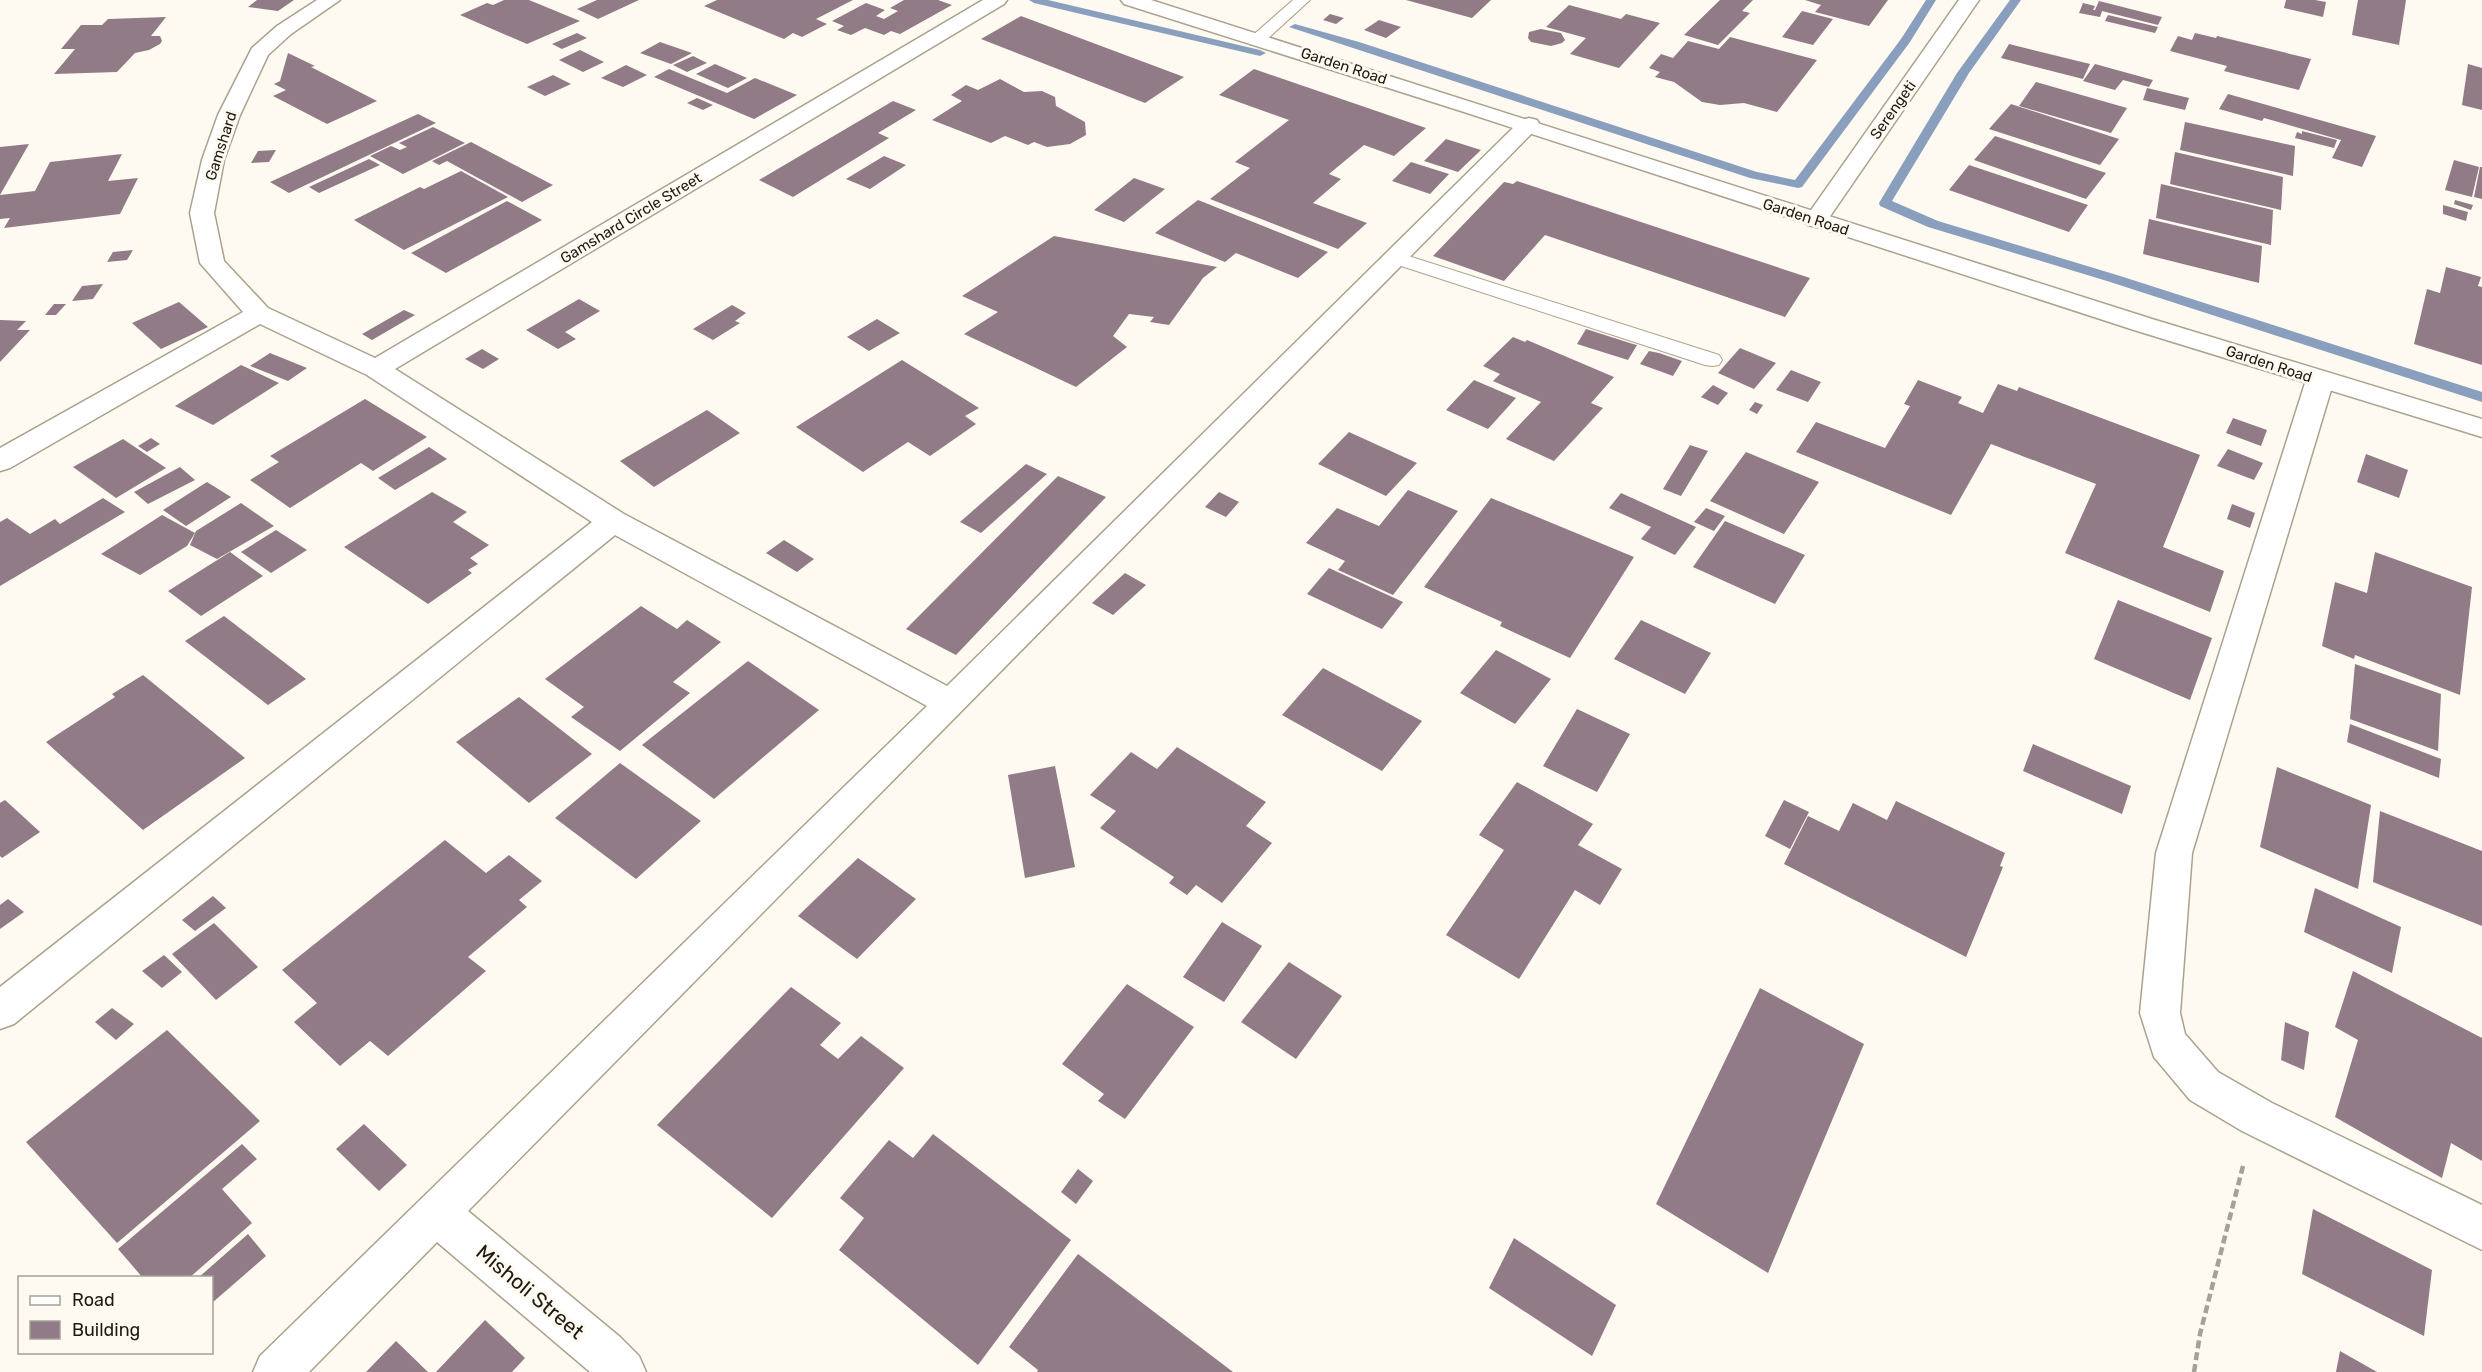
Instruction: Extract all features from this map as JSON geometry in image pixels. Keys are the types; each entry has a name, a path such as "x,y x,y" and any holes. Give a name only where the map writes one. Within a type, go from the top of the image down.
{"street":[{"name":"Gamshard","path":"259,314 212,263 202,213 213,160 229,115 259,52 284,30 330,0"},
{"name":"Gamshard Circle Street","path":"376,369 997,0"},
{"name":"Garden Road","path":"1131,0 1529,125 1816,220 2320,380 2482,428"},
{"name":"Serengeti","path":"1816,220 1969,0"},
{"path":"276,1372 951,703 1529,125"},
{"path":"0,461 259,314 376,369 613,522 951,703"},
{"path":"2320,380 2174,853 2160,1013 2168,1044 2204,1086 2257,1117 2482,1228"},
{"path":"0,1011 613,522"},
{"name":"Misholi Street","path":"436,1213 604,1353 623,1372"}],"lane":[{"path":"1258,39 1302,0"},
{"path":"1396,258 1712,360"}],"path":[{"path":"2194,1372 2200,1334 2257,1117"}],"building":[{"path":"257,0 294,0 278,11 248,7"},
{"path":"504,0 529,0 580,21 527,44 460,15 487,3 493,5"},
{"path":"597,0 639,0 598,19 577,9"},
{"path":"717,0 853,0 816,19 827,24 802,37 793,33 784,39 704,6"},
{"path":"904,0 938,0 952,5 900,34 891,31 884,35 865,28 851,35 837,30 844,26 832,21 866,3 885,10 876,16 884,19 898,11 890,8"},
{"path":"1406,0 1491,0 1472,18"},
{"path":"1720,0 1753,0 1742,11 1750,13 1718,45 1684,35"},
{"path":"1805,0 1888,0 1869,26 1815,12 1821,5"},
{"path":"2286,0 2326,2 2323,17 2284,8"},
{"path":"2358,0 2406,0 2399,45 2352,35"},
{"path":"2099,1 2162,17 2158,25 2102,11 2100,17 2079,13 2083,3 2095,6 2093,10 2095,10"},
{"path":"1569,5 1621,19 1626,14 1660,23 1619,68 1570,54 1586,38 1546,27"},
{"path":"1802,11 1833,19 1813,45 1782,37"},
{"path":"1330,14 1344,18 1336,24 1323,20"},
{"path":"2108,15 2158,27 2155,33 2105,21"},
{"path":"1021,16 1184,77 1145,103 981,39"},
{"path":"166,17 151,36 160,36 162,41 160,44 149,50 135,53 117,72 54,74 75,49 61,49 81,25 102,25 108,19"},
{"path":"1379,20 1401,27 1386,38 1364,30"},
{"path":"1541,29 1561,33 1565,40 1551,46 1531,42 1528,38 1529,32"},
{"path":"577,33 587,38 562,49 552,44"},
{"path":"2195,33 2216,38 2217,36 2311,59 2299,90 2224,71 2227,66 2170,51 2178,36 2192,40"},
{"path":"1730,37 1817,60 1777,112 1744,103 1720,105 1702,102 1674,82 1655,77 1660,72 1649,68 1661,54 1673,58 1688,41 1719,49"},
{"path":"660,42 692,53 671,64 640,53"},
{"path":"2009,44 2090,64 2083,79 2001,58"},
{"path":"580,50 604,62 583,72 559,60"},
{"path":"288,53 377,101 327,124 273,96 286,90 274,84 280,81"},
{"path":"693,56 707,63 687,72 673,65"},
{"path":"715,64 747,78 728,88 696,74"},
{"path":"2095,64 2153,80 2149,87 2123,80 2115,90 2083,81"},
{"path":"2468,64 2482,68 2482,110 2462,105"},
{"path":"626,65 647,75 623,87 601,78"},
{"path":"669,69 727,93 755,78 797,95 754,119 654,77"},
{"path":"1254,69 1426,128 1394,156 1364,145 1329,174 1341,179 1313,203 1367,223 1338,249 1210,199 1250,168 1235,162 1289,120 1219,95"},
{"path":"553,75 571,84 545,96 527,87"},
{"path":"1000,79 1024,92 1042,91 1055,97 1056,106 1085,122 1086,135 1070,144 1047,147 1034,142 1028,145 1005,136 991,143 932,120 962,101 951,95 966,85 978,90"},
{"path":"2036,82 2127,108 2111,133 2019,106"},
{"path":"2147,88 2189,98 2185,110 2143,100"},
{"path":"2228,94 2376,136 2362,167 2332,158 2341,140 2264,118 2262,121 2219,109"},
{"path":"697,98 713,105 703,110 687,103"},
{"path":"893,101 916,110 878,133 889,138 793,197 759,180"},
{"path":"2011,104 2119,139 2100,165 1989,129"},
{"path":"418,114 436,123 289,193 270,182"},
{"path":"2185,122 2295,146 2293,176 2180,150"},
{"path":"433,127 465,143 403,174 370,156 391,146 400,150 407,147 399,143"},
{"path":"2302,131 2337,140 2334,148 2295,138 2297,132 2302,134"},
{"path":"1995,136 2106,173 2086,199 1974,160"},
{"path":"1446,139 1481,150 1458,172 1424,161"},
{"path":"471,142 553,185 522,202 447,161 439,165 432,161"},
{"path":"29,144 0,195 0,147"},
{"path":"276,150 269,162 251,163 258,151"},
{"path":"2175,152 2283,177 2281,210 2170,184"},
{"path":"122,154 108,181 138,178 120,214 4,228 10,218 0,219 0,195 35,191 50,162"},
{"path":"884,156 906,165 870,189 846,179"},
{"path":"369,159 380,165 319,193 309,187"},
{"path":"2454,160 2479,167 2472,197 2445,190"},
{"path":"1411,162 1449,174 1430,194 1392,181"},
{"path":"1969,165 2088,205 2069,232 1949,190"},
{"path":"2480,167 2482,167 2482,199 2474,197"},
{"path":"461,171 508,197 404,250 354,220 420,187 424,189"},
{"path":"1134,178 1165,189 1124,222 1094,210"},
{"path":"1517,181 1810,278 1785,317 1545,235 1504,281 1433,256 1504,182 1513,184"},
{"path":"2161,184 2273,210 2271,245 2156,218"},
{"path":"1198,200 1328,252 1298,278 1236,253 1225,262 1155,233"},
{"path":"2455,200 2473,205 2471,210 2454,204"},
{"path":"507,201 542,220 446,273 411,253"},
{"path":"2443,205 2468,212 2466,221 2443,214"},
{"path":"2149,219 2262,246 2259,283 2143,254"},
{"path":"1054,236 1217,267 1203,278 1169,325 1150,322 1154,317 1129,314 1113,336 1127,347 1076,387 964,334 998,312 962,296"},
{"path":"133,250 127,260 107,262 113,252"},
{"path":"2446,267 2481,277 2478,286 2482,287 2482,365 2414,344 2427,289 2440,293"},
{"path":"103,284 93,299 72,301 82,286"},
{"path":"579,299 600,311 565,332 576,339 558,349 526,330"},
{"path":"179,302 208,327 161,349 132,323"},
{"path":"54,304 66,304 56,315 45,315"},
{"path":"732,305 746,313 735,321 740,323 713,340 693,329"},
{"path":"404,310 415,315 372,340 362,334"},
{"path":"877,319 900,333 869,351 847,337"},
{"path":"0,320 26,321 17,330 30,330 0,362"},
{"path":"1586,329 1637,345 1628,360 1577,344"},
{"path":"1513,337 1525,342 1527,340 1614,377 1591,403 1603,408 1554,461 1506,439 1541,402 1493,381 1500,374 1483,366"},
{"path":"1740,348 1776,363 1754,389 1718,373"},
{"path":"482,349 499,359 483,369 465,359"},
{"path":"1649,351 1682,361 1673,376 1640,364"},
{"path":"270,353 307,368 288,381 250,366"},
{"path":"902,360 979,408 965,416 976,424 930,456 908,442 863,472 796,427"},
{"path":"241,365 279,383 213,425 175,406"},
{"path":"1791,370 1821,382 1808,402 1776,390"},
{"path":"1474,380 1516,398 1488,429 1446,410"},
{"path":"1918,380 1962,397 1958,403 1983,413 1998,384 2017,391 2019,387 2200,455 2163,547 2224,571 2210,612 2065,553 2096,484 1991,444 1951,515 1796,452 1816,422 1885,448 1910,406 1904,404"},
{"path":"1713,385 1728,393 1718,405 1701,397"},
{"path":"365,399 427,437 373,471 361,463 290,508 250,480 279,462 270,456"},
{"path":"1755,402 1763,405 1757,414 1749,410"},
{"path":"707,410 740,433 654,487 620,461"},
{"path":"2233,418 2267,430 2261,446 2226,433"},
{"path":"1349,432 1417,463 1386,496 1318,464"},
{"path":"151,438 160,444 147,452 138,446"},
{"path":"123,439 166,468 116,498 73,467"},
{"path":"1690,445 1708,451 1681,496 1663,489"},
{"path":"429,447 447,459 395,490 378,478"},
{"path":"2228,449 2263,463 2254,480 2217,466"},
{"path":"1746,452 1819,482 1784,534 1710,501"},
{"path":"2366,454 2408,470 2399,498 2357,482"},
{"path":"1026,464 1047,474 981,533 960,522"},
{"path":"180,467 195,480 148,504 134,492"},
{"path":"1058,476 1106,497 956,655 906,629"},
{"path":"207,482 231,497 186,526 163,510"},
{"path":"1408,490 1458,511 1393,595 1338,570 1345,561 1306,543 1337,508 1379,526"},
{"path":"432,492 467,512 453,522 489,545 470,558 478,564 468,570 472,573 428,604 344,547"},
{"path":"1219,492 1239,502 1226,517 1205,507"},
{"path":"1621,493 1696,527 1675,555 1641,539 1651,527 1609,508"},
{"path":"103,498 125,512 0,586 0,522 7,518 30,534 55,519 60,524"},
{"path":"1491,498 1634,557 1570,658 1500,626 1502,622 1424,587"},
{"path":"241,503 274,526 217,559 190,545 196,531"},
{"path":"2232,504 2255,513 2250,528 2227,519"},
{"path":"1706,508 1725,516 1714,531 1694,522"},
{"path":"162,515 195,533 187,546 140,575 101,554"},
{"path":"1725,521 1805,555 1775,604 1693,567"},
{"path":"276,530 307,550 271,573 241,552"},
{"path":"784,540 814,559 797,572 766,553"},
{"path":"230,552 263,576 201,616 168,591"},
{"path":"2375,552 2472,587 2460,695 2355,655 2354,659 2322,646 2335,582 2367,593"},
{"path":"1329,568 1403,602 1382,629 1307,594"},
{"path":"1125,573 1146,585 1113,615 1092,603"},
{"path":"2118,600 2212,638 2190,700 2094,659"},
{"path":"641,606 677,629 687,620 721,642 673,682 690,693 620,751 571,717 584,707 545,679"},
{"path":"224,616 306,679 268,705 185,641"},
{"path":"1641,620 1711,653 1685,694 1614,659"},
{"path":"1496,650 1551,679 1515,724 1460,693"},
{"path":"748,661 819,710 714,799 642,745"},
{"path":"2355,664 2441,694 2438,751 2350,719"},
{"path":"1323,668 1422,721 1382,771 1282,715"},
{"path":"143,675 245,758 143,830 46,742 115,697 112,694"},
{"path":"519,697 592,754 529,803 456,742"},
{"path":"1577,709 1630,734 1597,792 1543,766"},
{"path":"2350,724 2441,759 2439,778 2347,742"},
{"path":"2033,744 2131,786 2122,814 2023,771"},
{"path":"1177,747 1266,802 1246,826 1272,843 1222,903 1196,885 1187,895 1169,883 1174,877 1100,828 1116,811 1090,795 1131,752 1157,769"},
{"path":"620,763 701,821 636,879 555,818"},
{"path":"1055,766 1075,867 1025,878 1008,775"},
{"path":"2277,767 2371,805 2358,889 2260,847"},
{"path":"1517,782 1593,824 1578,845 1622,869 1600,905 1575,890 1519,979 1446,935 1504,850 1479,835"},
{"path":"5,800 40,832 2,858 0,856 0,803"},
{"path":"1784,800 1809,812 1790,849 1765,836"},
{"path":"1896,801 2005,853 2000,866 2003,867 1966,957 1784,864 1808,816 1839,831 1853,803 1887,820"},
{"path":"2380,811 2482,851 2482,926 2373,882"},
{"path":"445,840 486,873 509,855 542,881 519,900 527,907 468,957 486,971 388,1056 370,1041 340,1066 294,1022 317,1003 282,970"},
{"path":"858,858 916,899 857,959 798,916"},
{"path":"2315,888 2401,927 2392,973 2304,932"},
{"path":"213,896 226,908 195,931 182,920"},
{"path":"8,899 24,912 0,929 0,905"},
{"path":"1222,922 1262,946 1224,1002 1183,977"},
{"path":"214,923 258,967 216,1000 172,954"},
{"path":"164,955 182,972 162,988 142,971"},
{"path":"1289,962 1342,996 1296,1059 1241,1022"},
{"path":"2353,971 2482,1038 2482,1161 2451,1143 2442,1178 2335,1117 2358,1040 2335,1027"},
{"path":"1127,984 1194,1027 1125,1119 1098,1101 1104,1094 1062,1064"},
{"path":"791,987 841,1023 820,1045 838,1059 861,1036 904,1068 772,1218 657,1125"},
{"path":"1760,988 1864,1044 1768,1273 1656,1204"},
{"path":"112,1008 134,1024 116,1040 95,1022"},
{"path":"2285,1022 2309,1032 2304,1070 2281,1060"},
{"path":"167,1030 260,1121 117,1243 26,1142"},
{"path":"364,1124 407,1165 379,1191 336,1149"},
{"path":"933,1134 1071,1240 978,1365 839,1250 864,1218 840,1198 889,1140 913,1158"},
{"path":"242,1144 257,1159 222,1189 252,1223 191,1276 141,1276 118,1249"},
{"path":"1078,1169 1093,1181 1076,1204 1061,1192"},
{"path":"2313,1209 2432,1270 2424,1336 2302,1274"},
{"path":"248,1234 266,1256 213,1302 213,1276 200,1276"},
{"path":"1514,1238 1616,1305 1592,1356 1489,1288"},
{"path":"1078,1254 1233,1372 1037,1372 1038,1370 1009,1347"},
{"path":"485,1320 525,1358 512,1372 436,1372"},
{"path":"396,1341 428,1372 366,1372"},
{"path":"2340,1351 2377,1372 2336,1372"}],"waterway":[{"path":"1034,0 1260,53"},
{"path":"1295,27 1355,44 1754,175 1798,184 1906,40 1931,0"},
{"path":"2016,0 1963,73 1885,203 1933,224 2112,278 2482,397"}]}
